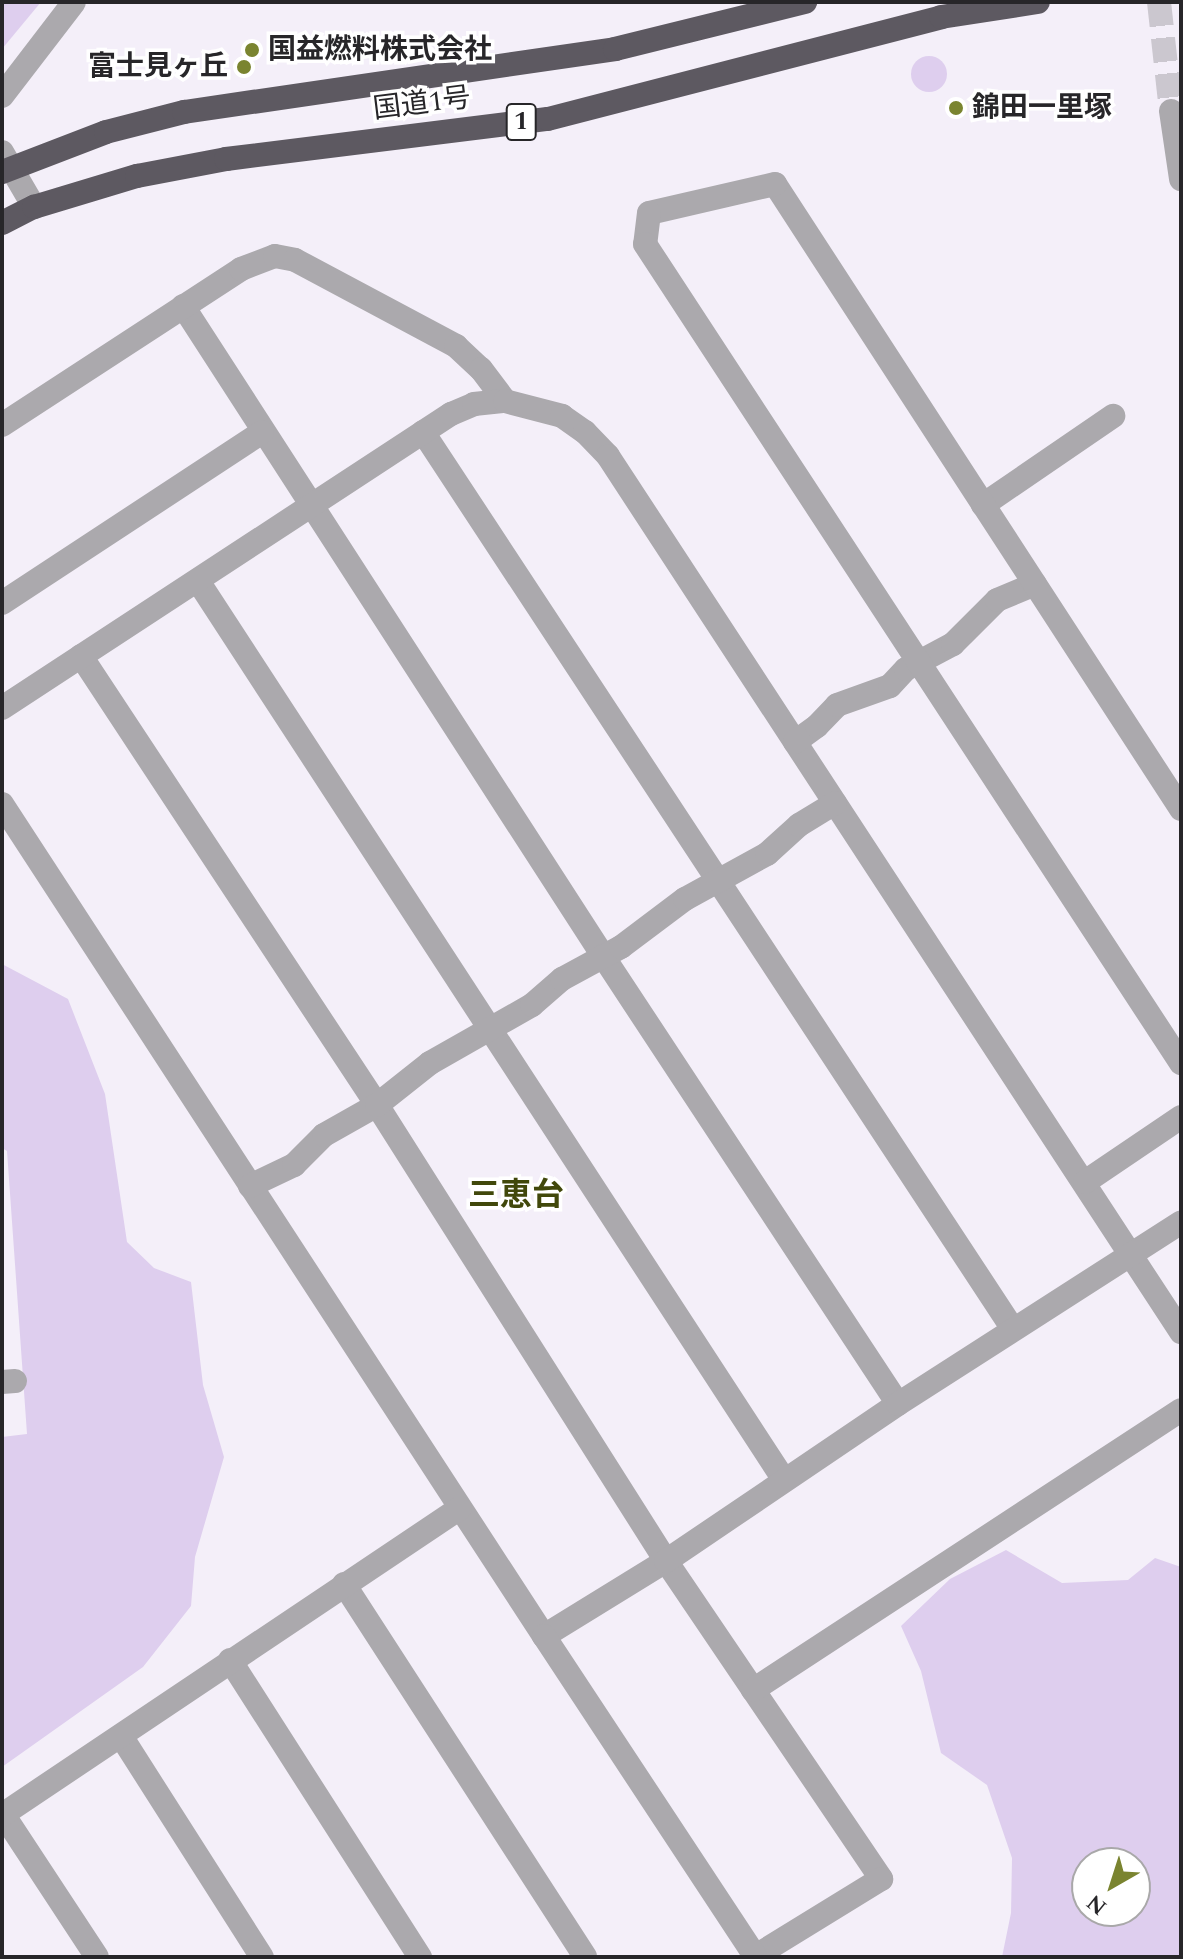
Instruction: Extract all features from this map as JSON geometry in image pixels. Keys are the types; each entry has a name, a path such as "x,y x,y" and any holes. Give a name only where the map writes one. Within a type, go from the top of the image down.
{"highway":[{"name":"国道1号","path":"5,164 106,132 184,112 615,49 805,2"},
{"name":"国道1号","path":"2,223 34,207 137,176 226,159 548,119 941,17 1038,2"}],"street":[{"path":"2,96 74,2"},
{"path":"1171,111 1181,179"},
{"path":"5,164 34,207"},
{"path":"1181,809 775,184 649,213 645,244 1181,1063"},
{"path":"2,425 183,306 259,261 275,256 295,260 456,346 481,369 505,401"},
{"path":"183,306 603,956 898,1404"},
{"path":"2,708 451,414 474,404 505,401 562,416 585,432 608,456 1181,1332"},
{"path":"983,505 1113,416"},
{"path":"2,603 262,432"},
{"path":"423,432 1013,1329"},
{"path":"198,581 784,1480"},
{"path":"795,742 817,726 837,705 890,686 918,661 953,644 997,600 1035,584"},
{"path":"2,804 755,1957 881,1879 666,1561 377,1105 81,656"},
{"path":"250,1186 294,1165 324,1135 377,1105 430,1063 532,1005 562,979 621,947 685,899 767,854 786,834 835,803"},
{"path":"1085,1182 1181,1117"},
{"path":"544,1636 666,1561 898,1404 1181,1222"},
{"path":"753,1690 1181,1410"},
{"path":"97,1957 3,1814 460,1508"},
{"path":"344,1584 585,1957"},
{"path":"230,1660 420,1957"},
{"path":"121,1736 262,1957"}],"shaded area":[{"path":"2,2 41,2 2,49"},
{"name":"錦田一里塚","path":"929,56 942,61 947,74 942,87 929,92 916,87 911,74 916,61"},
{"path":"2,964 68,999 105,1094 127,1242 154,1268 191,1282 203,1385 224,1457 195,1557 191,1606 143,1667 2,1767 2,1437 27,1434 7,1151 2,1148"},
{"path":"1006,1550 1062,1583 1128,1580 1155,1558 1181,1567 1181,1957 1002,1957 1011,1913 1012,1858 987,1785 941,1753 921,1671 901,1626 950,1579"}],"tunnel":[{"path":"1159,2 1171,111"}],"place":[{"name":"国益燃料株式会社","path":"252,50"},
{"name":"富士見ヶ丘","path":"244,67"},
{"name":"錦田一里塚","path":"956,108"}],"district":[{"name":"三恵台","path":"516,1196"}]}
